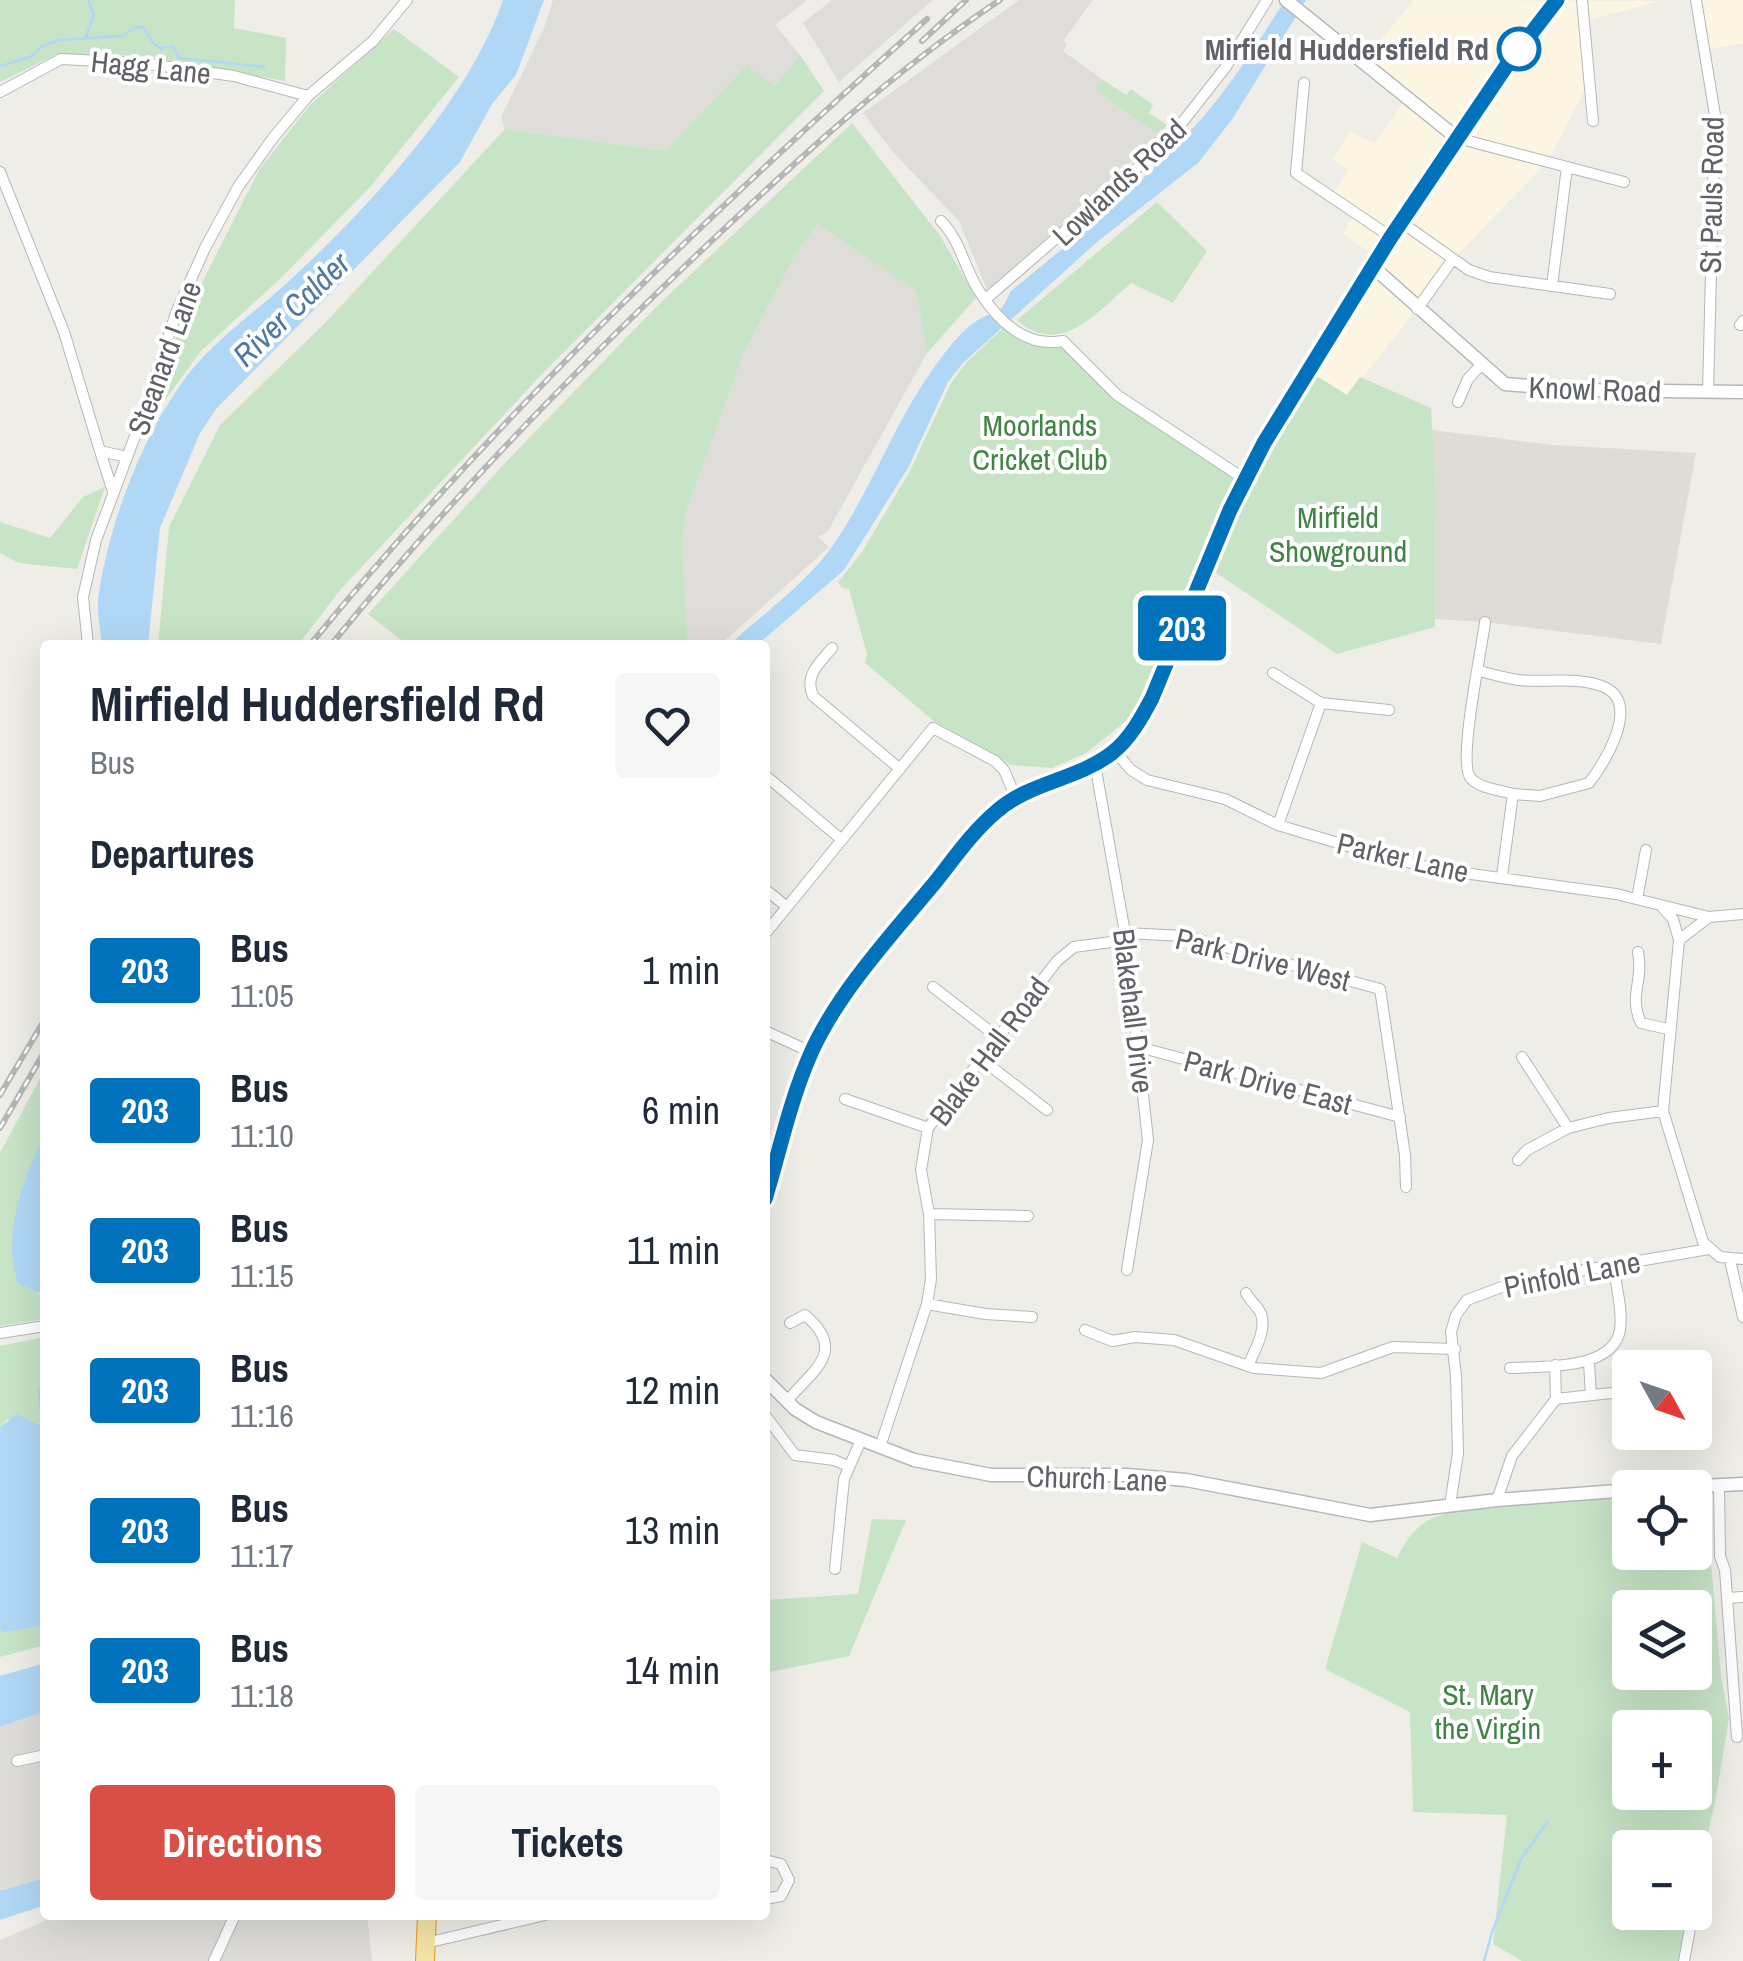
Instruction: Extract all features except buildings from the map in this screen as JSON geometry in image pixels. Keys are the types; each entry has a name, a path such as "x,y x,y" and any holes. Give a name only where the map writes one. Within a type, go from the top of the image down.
{"highway":[{"path":"770,1179 811,1052 847,995 900,925 996,811 1031,788 1095,764 1115,751 1138,723 1246,480 1306,373 1457,138 1557,0"},
{"path":"425,1952 428,1920"}],"street":[{"name":"Steanard Lane","path":"87,640 83,597 96,540 176,313 205,248 238,187 308,96 373,41 407,0"},
{"name":"Lowlands Road","path":"990,303 1167,142 1225,68 1267,0"},
{"path":"1286,0 1457,138 1624,182"},
{"path":"1582,0 1594,122"},
{"name":"St Pauls Road","path":"1696,0 1714,115 1708,392"},
{"name":"Hagg Lane","path":"0,92 61,59 141,63 234,76 308,96"},
{"path":"1304,83 1296,173 1488,277 1610,294"},
{"path":"1552,286 1567,166"},
{"path":"0,172 64,332 113,494"},
{"path":"941,220 952,231 979,291 1021,336 1040,343 1063,341 1118,395 1246,480"},
{"path":"1418,309 1452,258"},
{"name":"Knowl Road","path":"1373,267 1497,381 1513,386 1743,392"},
{"path":"1458,402 1468,379 1481,366"},
{"path":"100,451 128,457"},
{"path":"1479,671 1518,680 1574,681 1605,687 1614,694 1620,707 1620,723 1589,783 1540,796 1512,794 1471,779 1467,771 1470,720 1485,622"},
{"path":"832,648 810,674 813,696 900,769"},
{"path":"1274,673 1321,704 1388,710"},
{"path":"1278,825 1321,704"},
{"path":"770,928 933,728 994,761 1004,770 1016,798"},
{"name":"Parker Lane","path":"1115,751 1130,770 1147,780 1226,799 1278,825 1406,863 1502,876 1709,917"},
{"name":"Blakehall Drive","path":"1095,764 1125,936 1148,1140 1126,1263"},
{"path":"770,779 842,840"},
{"path":"1502,876 1512,794"},
{"path":"1636,900 1646,850"},
{"path":"770,892 787,907"},
{"path":"1661,906 1673,919 1679,940 1663,1111 1703,1242 1725,1258 1743,1259"},
{"path":"1679,940 1709,917 1743,914"},
{"name":"Blake Hall Road","path":"880,1447 927,1304 931,1279 929,1214 921,1170 928,1128 1058,961 1074,947 1125,936"},
{"name":"Park Drive West","path":"1125,936 1185,936 1380,988 1406,1187"},
{"path":"1638,952 1642,972 1634,1008 1640,1023 1668,1030"},
{"path":"933,987 996,1036"},
{"path":"770,1033 811,1052"},
{"name":"Park Drive East","path":"1136,1046 1400,1118"},
{"path":"1522,1057 1568,1128"},
{"path":"980,1058 1047,1110"},
{"path":"1531,1069 1542,1061"},
{"path":"846,1099 928,1128"},
{"path":"1518,1160 1527,1150 1568,1128 1663,1111"},
{"path":"929,1214 1028,1216"},
{"name":"Pinfold Lane","path":"1450,1504 1458,1453 1455,1349 1451,1332 1456,1315 1467,1300 1515,1282 1709,1249"},
{"path":"1725,1258 1743,1317"},
{"path":"1510,1368 1589,1362 1616,1342 1620,1332 1614,1268"},
{"path":"1246,1292 1262,1320 1262,1332 1248,1366"},
{"path":"927,1304 1032,1317"},
{"path":"787,1401 823,1361 827,1346 818,1326 805,1315 790,1323"},
{"path":"0,1333 40,1327"},
{"path":"1085,1330 1112,1340 1174,1340 1248,1366 1320,1373 1393,1347 1455,1349"},
{"path":"1589,1362 1591,1395"},
{"path":"1497,1500 1512,1456 1556,1399 1556,1365"},
{"name":"Church Lane","path":"770,1384 816,1422 934,1466 990,1475 1127,1475 1186,1480 1370,1516 1450,1504 1612,1491"},
{"path":"1556,1399 1612,1393"},
{"path":"770,1422 795,1455 834,1460 848,1466"},
{"path":"835,1569 844,1479 861,1440"},
{"path":"1712,1485 1743,1484"},
{"path":"1719,1485 1720,1556 1725,1570 1737,1736"},
{"path":"1726,1598 1743,1597"},
{"path":"17,1761 40,1756"},
{"path":"770,1861 781,1864 789,1880 781,1896 770,1898"},
{"path":"214,1961 234,1920"},
{"path":"425,1952 509,1920"},
{"path":"1684,1961 1690,1930"}],"shaded area":[{"path":"553,0 805,0 775,25 800,55 774,86 747,66 666,151 505,129 501,117 544,28"},
{"path":"832,0 933,0 839,82 803,23"},
{"path":"1019,0 1093,0 1063,41 1067,44 1063,51 1103,80 1095,90 1159,135 1085,206 987,290 959,221 892,151 863,113"},
{"path":"1414,0 1660,1 1587,21 1591,78 1548,161 1453,259 1348,396 1309,371 1372,254 1342,233 1355,215 1330,198 1348,170 1333,160 1350,132 1375,143 1406,98 1361,63"},
{"path":"1697,0 1743,0 1743,43 1710,49"},
{"path":"819,223 916,291 927,353 828,531 818,537 829,547 726,640 688,640 682,547 686,512 743,355 795,255"},
{"path":"1432,430 1553,445 1696,453 1661,644 1435,619"},
{"path":"40,1713 40,1880 0,1891 0,1727"},
{"path":"47,1920 368,1920 372,1961 0,1961 0,1940"}],"green space":[{"path":"0,0 235,0 234,28 286,38 285,81 144,56 57,54 0,82"},
{"path":"394,29 459,77 370,187 280,279 201,351 149,422 178,330 259,170 310,105"},
{"path":"800,55 824,91 543,373 341,589 302,640 158,640 169,527 220,425 327,321 505,129 666,151 747,65 774,86"},
{"path":"1103,80 1126,95 1131,89 1153,105 1149,113 1167,125 1159,135 1095,90"},
{"path":"852,123 941,237 976,298 927,353 916,291 818,224 795,255 743,355 686,512 682,547 688,640 401,640 368,614 504,464 659,304"},
{"path":"1157,202 1207,251 1173,303 1131,283 1092,317 1064,333 1033,331 1017,320"},
{"name":"Moorlands Cricket Club","path":"1003,328 1039,345 1062,344 1098,380 1240,481 1143,694 1126,721 1086,753 1052,768 1011,765 935,722 865,663 867,654 849,589 838,582 862,552 910,471 951,383"},
{"name":"Mirfield Showground","path":"1309,371 1347,395 1360,377 1431,408 1436,494 1435,627 1337,654 1212,570 1251,483"},
{"path":"105,487 77,569 19,563 0,553 0,522 50,538 83,497"},
{"path":"40,1078 40,1144 33,1159 40,1320 0,1326 0,1153"},
{"path":"40,1338 40,1428 7,1419 0,1427 0,1346"},
{"name":"St. Mary the Virgin","path":"1612,1498 1612,1570 1712,1570 1721,1676 1729,1718 1709,1830 1612,1830 1612,1930 1688,1930 1682,1961 1522,1961 1493,1944 1507,1815 1413,1812 1410,1712 1325,1669 1362,1542 1397,1558 1413,1533 1431,1519 1489,1509 1495,1504"},
{"path":"872,1519 906,1520 849,1656 770,1672 770,1600 858,1594"},
{"path":"40,1626 40,1646 0,1657 0,1630"}],"water":[{"name":"River Calder","path":"503,0 544,0 516,75 492,104 460,162 216,409 200,433 160,528 149,640 101,640 98,598 111,539 139,459 179,387 203,358 288,282 382,188 440,115 487,38"},
{"path":"1285,0 1306,0 1233,118 1198,163 1097,242 963,363 948,382 908,468 844,570 763,640 735,640 798,585 834,544 911,403 953,343 973,323 1000,310 1010,292 1174,149 1208,112"},
{"path":"40,1145 40,1293 18,1283 13,1265 17,1206"},
{"path":"17,1414 40,1426 40,1626 4,1632 0,1630 0,1427"},
{"path":"40,1664 40,1713 0,1727 0,1676"},
{"path":"40,1879 40,1907 0,1920 0,1891"}],"waterway":[{"path":"85,39 94,15 88,0"},
{"path":"0,66 30,57 58,40 122,36 137,27 144,28 160,48 173,46 179,58 265,67"},
{"path":"1484,1961 1521,1859 1548,1821"}],"railway":[{"path":"922,41 966,0"},
{"path":"335,640 465,490 655,295 847,118 921,57 1000,0"},
{"path":"314,640 454,479 606,320 927,19"},
{"path":"0,1095 40,1027"},
{"path":"0,1128 40,1060"}],"bus line":[{"name":"203","path":"770,1181 811,1052 851,989 900,925 996,811 1031,788 1095,764 1115,751 1138,723 1230,510 1264,443 1391,237 1507,65 1557,0"}],"place":[{"name":"Mirfield Huddersfield Rd","path":"1519,49"}]}
